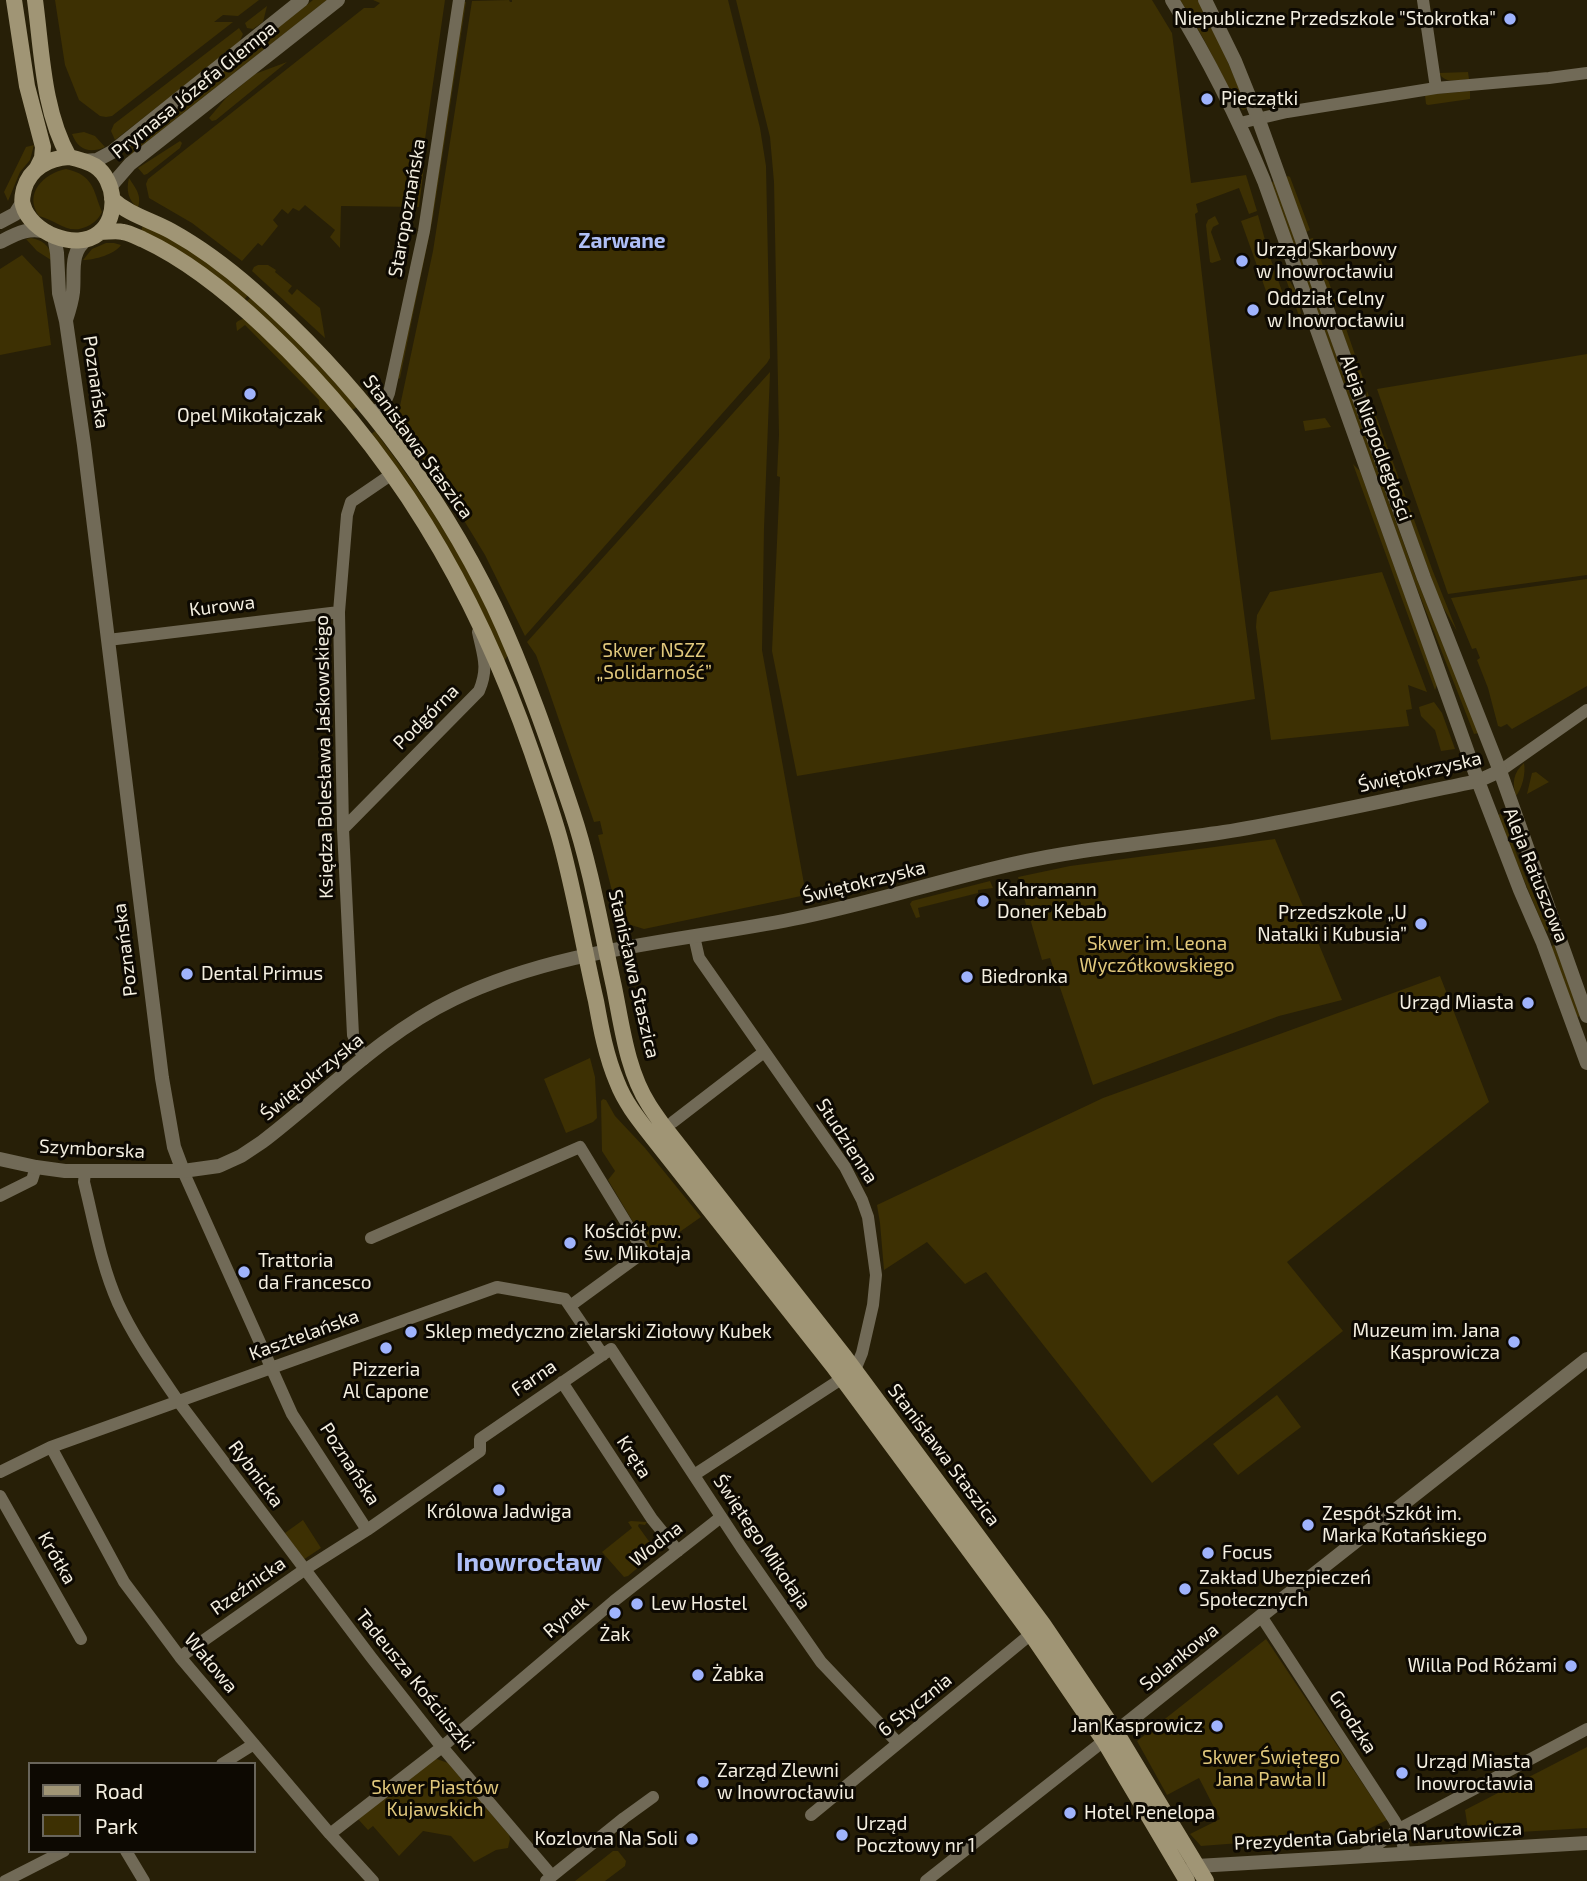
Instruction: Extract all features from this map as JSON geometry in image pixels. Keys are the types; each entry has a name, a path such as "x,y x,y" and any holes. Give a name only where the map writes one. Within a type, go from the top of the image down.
{"main road":[{"path":"14,0 27,86 43,147 42,158 26,184 22,203 28,216 37,225 65,240 77,242 94,236 108,222 112,211 111,193 105,177 96,167 76,159 58,158 37,168"},
{"path":"36,0 48,92 61,143 76,159"},
{"name":"Stanisława Staszica","path":"111,193 129,212 169,229 196,246 292,325 372,414 456,535 514,652 581,839 628,1054 648,1104 1037,1629 1110,1736 1186,1876 1206,1881"},
{"name":"Stanisława Staszica","path":"94,236 123,231 162,248 243,307 323,385 392,474 421,517 474,611 501,672 554,819 608,1059 617,1084 631,1109 848,1374"}],"street":[{"name":"Prymasa Józefa Glempa","path":"76,159 97,160 112,152 302,0"},
{"name":"Prymasa Józefa Glempa","path":"111,193 130,164 338,0"},
{"name":"Staropoznańska","path":"372,414 385,403 389,393 415,275 459,0"},
{"name":"Aleja Niepodległości","path":"1172,0 1240,123 1264,181 1478,781"},
{"name":"Aleja Niepodległości","path":"1205,0 1235,61 1258,118 1424,578 1500,771"},
{"path":"1423,0 1436,88"},
{"path":"1240,123 1436,88 1587,73"},
{"path":"0,222 15,214 22,203"},
{"path":"0,242 25,230 36,229 51,234"},
{"name":"Poznańska","path":"51,234 57,253 59,293 66,321 83,435 162,1079 174,1147 292,1414 367,1530"},
{"name":"Poznańska","path":"66,321 73,296 75,255 79,246 94,236"},
{"name":"Księdza Bolesława Jaśkowskiego","path":"364,1059 353,1035 343,829 340,612 347,515 351,502 392,474"},
{"name":"Podgórna","path":"343,829 479,691 486,667 474,611"},
{"name":"Kurowa","path":"108,639 340,612"},
{"name":"Świętokrzyska","path":"183,1171 211,1168 241,1156 276,1132 402,1029 450,1000 522,971 606,952 817,914 1064,854 1260,826 1478,781 1500,771 1586,713"},
{"name":"Aleja Ratuszowa","path":"1500,771 1587,1016"},
{"name":"Aleja Ratuszowa","path":"1478,781 1543,943 1587,1063"},
{"name":"Studzienna","path":"694,936 699,958 845,1167 868,1217 876,1275 873,1305 862,1353 848,1374"},
{"path":"1543,943 1558,936"},
{"path":"673,1122 764,1052"},
{"path":"371,1237 580,1147 644,1252 570,1306"},
{"name":"Szymborska","path":"0,1159 65,1171 183,1171"},
{"path":"0,1196 32,1180 36,1167"},
{"name":"Rybnicka","path":"85,1172 84,1182 103,1260 117,1300 151,1361 178,1401 304,1570"},
{"name":"Kasztelańska","path":"51,1447 497,1286 565,1300 570,1306"},
{"name":"Świętego Mikołaja","path":"570,1306 607,1352 694,1475 821,1662 898,1743"},
{"name":"Farna","path":"436,1482 480,1451 480,1439 607,1352"},
{"name":"Solankowa","path":"926,1881 1587,1359"},
{"path":"694,1475 848,1374"},
{"name":"Kręta","path":"562,1382 652,1519 678,1551"},
{"path":"0,1472 51,1447"},
{"name":"Wałowa","path":"51,1447 124,1582 180,1657 373,1881"},
{"name":"Rzeźnicka","path":"180,1657 436,1482"},
{"name":"Krótka","path":"0,1496 81,1639"},
{"name":"Wodna","path":"614,1601 721,1517"},
{"name":"Tadeusza Kościuszki","path":"304,1570 549,1879"},
{"name":"Rynek","path":"330,1834 442,1747 614,1601"},
{"name":"Grodzka","path":"1261,1616 1399,1829 1405,1853"},
{"name":"6 Stycznia","path":"810,1815 1037,1629"},
{"path":"1361,1856 1399,1829 1587,1729"},
{"path":"225,1762 254,1744"},
{"path":"549,1879 653,1797"},
{"name":"Prezydenta Gabriela Narutowicza","path":"1186,1876 1361,1856 1587,1843"},
{"path":"5,1881 60,1853"},
{"path":"127,1853 144,1881"}],"green space":[{"path":"55,0 259,0 238,16 223,15 214,22 233,22 112,116 106,117 100,116 79,100 65,65"},
{"path":"313,0 327,0 129,156 124,150"},
{"path":"373,0 445,0 421,167 424,167 419,207 341,206 340,248 330,237 335,230 305,205 299,211 293,208 288,214 282,209 273,220 278,226 262,246 258,243 242,261 192,223 149,198 146,184 148,179 364,8 374,8 380,3"},
{"path":"728,0 760,128 766,166 770,358 525,636 485,555 397,420 433,251 472,1"},
{"path":"736,0 1152,0 1172,33 1191,183 1246,175 1257,211 1249,214 1239,188 1196,204 1198,212 1195,214 1255,699 797,776 772,651 780,477 777,476 779,435 774,182 770,137"},
{"path":"1180,0 1198,0 1215,33 1246,109 1239,107"},
{"path":"464,2 433,217 398,379"},
{"path":"267,6 263,22 253,29 247,28 245,23"},
{"path":"239,28 243,34 239,43 115,140 111,131 114,124"},
{"path":"287,62 216,120 209,118 226,98 255,74"},
{"path":"1468,72 1469,79 1456,80 1445,79 1439,73"},
{"path":"1470,91 1470,99 1426,104 1425,95"},
{"path":"84,132 95,136 105,147 90,150 81,147 72,134"},
{"path":"180,141 180,148 147,174 144,175 138,168"},
{"path":"34,145 30,160 20,172 8,201 4,192 26,147"},
{"path":"66,169 87,179 102,212 94,222 82,228 64,227 39,216 35,208 33,200 38,186 50,175"},
{"path":"1288,176 1310,230 1306,232 1286,177"},
{"path":"129,178 139,196 138,208 129,195"},
{"path":"1274,181 1414,572 1479,733 1474,734 1411,573 1271,183"},
{"path":"1258,215 1267,247 1262,249 1265,258 1270,257 1284,297 1277,299 1273,289 1266,291 1241,221"},
{"path":"1215,216 1219,224 1213,227 1211,232 1221,260 1212,263 1206,225 1208,220"},
{"path":"143,225 171,238 201,257 248,295 244,300 141,231"},
{"path":"31,238 46,245 51,260 37,251 26,239"},
{"path":"1313,238 1337,305 1333,306 1309,239"},
{"path":"106,243 121,245 104,256 83,260 92,249"},
{"path":"22,255 42,276 51,345 0,355 0,269"},
{"path":"258,265 268,265 276,270 275,272 292,286 288,291 292,295 297,289 320,308 325,338 252,271"},
{"path":"1282,268 1297,293 1304,330 1283,271"},
{"path":"251,297 298,342 357,407 352,410 246,302"},
{"path":"1342,317 1363,378 1361,382 1337,318"},
{"path":"245,318 331,406 330,409 320,411 319,400 245,325 237,331 236,323"},
{"path":"1587,354 1587,575 1448,594 1377,389"},
{"name":"Skwer NSZZ „Solidarność”","path":"770,372 762,650 806,895 644,929 631,925 616,907 598,835 603,834 600,821 594,822 536,655 527,642"},
{"path":"1367,391 1457,631 1440,602 1366,398"},
{"path":"1325,418 1331,427 1305,431 1303,421"},
{"path":"375,431 457,552 508,655 504,661 460,573 370,435"},
{"path":"1353,464 1360,471 1437,685 1435,690"},
{"path":"1382,572 1427,692 1408,685 1412,709 1406,710 1409,726 1271,740 1256,627 1257,615 1270,592"},
{"path":"1587,579 1587,686 1512,729 1507,724 1498,726 1477,660 1480,658 1476,648 1472,649 1451,598"},
{"path":"1434,702 1442,713 1455,749 1441,751 1435,730 1421,716 1419,707"},
{"path":"1524,763 1523,781 1516,796 1514,778"},
{"path":"1536,772 1549,782 1527,794 1532,773"},
{"path":"1501,814 1549,930 1547,931 1497,815"},
{"name":"Skwer im. Leona Wyczółkowskiego","path":"1275,839 1342,1000 1279,1016 1093,1085 1050,958 1042,960 1018,877 1070,866"},
{"path":"990,881 993,888 918,908 920,917 916,918 910,904 912,901"},
{"path":"1554,944 1581,1016 1577,1017 1551,948"},
{"path":"1440,976 1489,1102 1287,1262 1343,1331 1152,1483 986,1272 965,1284 927,1242 884,1270 877,1205 1103,1098"},
{"path":"590,1058 595,1077 597,1118 566,1133 544,1079"},
{"path":"603,1099 701,1217 651,1252 608,1180 615,1171 602,1151"},
{"path":"1277,1395 1301,1427 1238,1475 1213,1444"},
{"path":"303,1520 321,1548 303,1560 285,1533"},
{"path":"628,1522 647,1522 638,1526 653,1547 660,1549 624,1577 602,1552 632,1528"},
{"name":"Skwer Świętego Jana Pawła II","path":"1266,1639 1387,1820 1358,1834 1201,1846 1190,1834 1220,1819 1199,1778 1167,1795 1137,1741"},
{"path":"1587,1747 1587,1828 1469,1835 1465,1810"},
{"name":"Skwer Piastów Kujawskich","path":"434,1758 448,1763 509,1835 508,1848 496,1850 474,1862 451,1836 423,1831 399,1856 373,1826 368,1830 358,1819"},
{"path":"613,1851 618,1851 626,1861 625,1866 605,1881 575,1881"}],"place":[{"name":"Niepubliczne Przedszkole \"Stokrotka\"","path":"1510,19"},
{"name":"Pieczątki","path":"1207,99"},
{"name":"Urząd Skarbowy w Inowrocławiu","path":"1242,261"},
{"name":"Oddział Celny w Inowrocławiu","path":"1253,310"},
{"name":"Opel Mikołajczak","path":"250,394"},
{"name":"Kahramann Doner Kebab","path":"983,901"},
{"name":"Przedszkole „U Natalki i Kubusia”","path":"1421,924"},
{"name":"Dental Primus","path":"187,974"},
{"name":"Biedronka","path":"967,977"},
{"name":"Urząd Miasta","path":"1528,1003"},
{"name":"Kościół pw. św. Mikołaja","path":"570,1243"},
{"name":"Trattoria da Francesco","path":"244,1272"},
{"name":"Sklep medyczno zielarski Ziołowy Kubek","path":"411,1332"},
{"name":"Muzeum im. Jana Kasprowicza","path":"1514,1342"},
{"name":"Pizzeria Al Capone","path":"386,1348"},
{"name":"Królowa Jadwiga","path":"499,1490"},
{"name":"Zespół Szkół im. Marka Kotańskiego","path":"1308,1525"},
{"name":"Focus","path":"1208,1553"},
{"name":"Zakład Ubezpieczeń Społecznych","path":"1185,1589"},
{"name":"Lew Hostel","path":"637,1604"},
{"name":"Żak","path":"615,1613"},
{"name":"Willa Pod Różami","path":"1571,1666"},
{"name":"Żabka","path":"698,1675"},
{"name":"Jan Kasprowicz","path":"1217,1726"},
{"name":"Urząd Miasta Inowrocławia","path":"1402,1773"},
{"name":"Zarząd Zlewni w Inowrocławiu","path":"703,1782"},
{"name":"Hotel Penelopa","path":"1070,1813"},
{"name":"Urząd Pocztowy nr 1","path":"842,1835"},
{"name":"Kozlovna Na Soli","path":"692,1839"}],"district":[{"name":"Zarwane","path":"622,241"},
{"name":"Inowrocław","path":"529,1562"}]}
